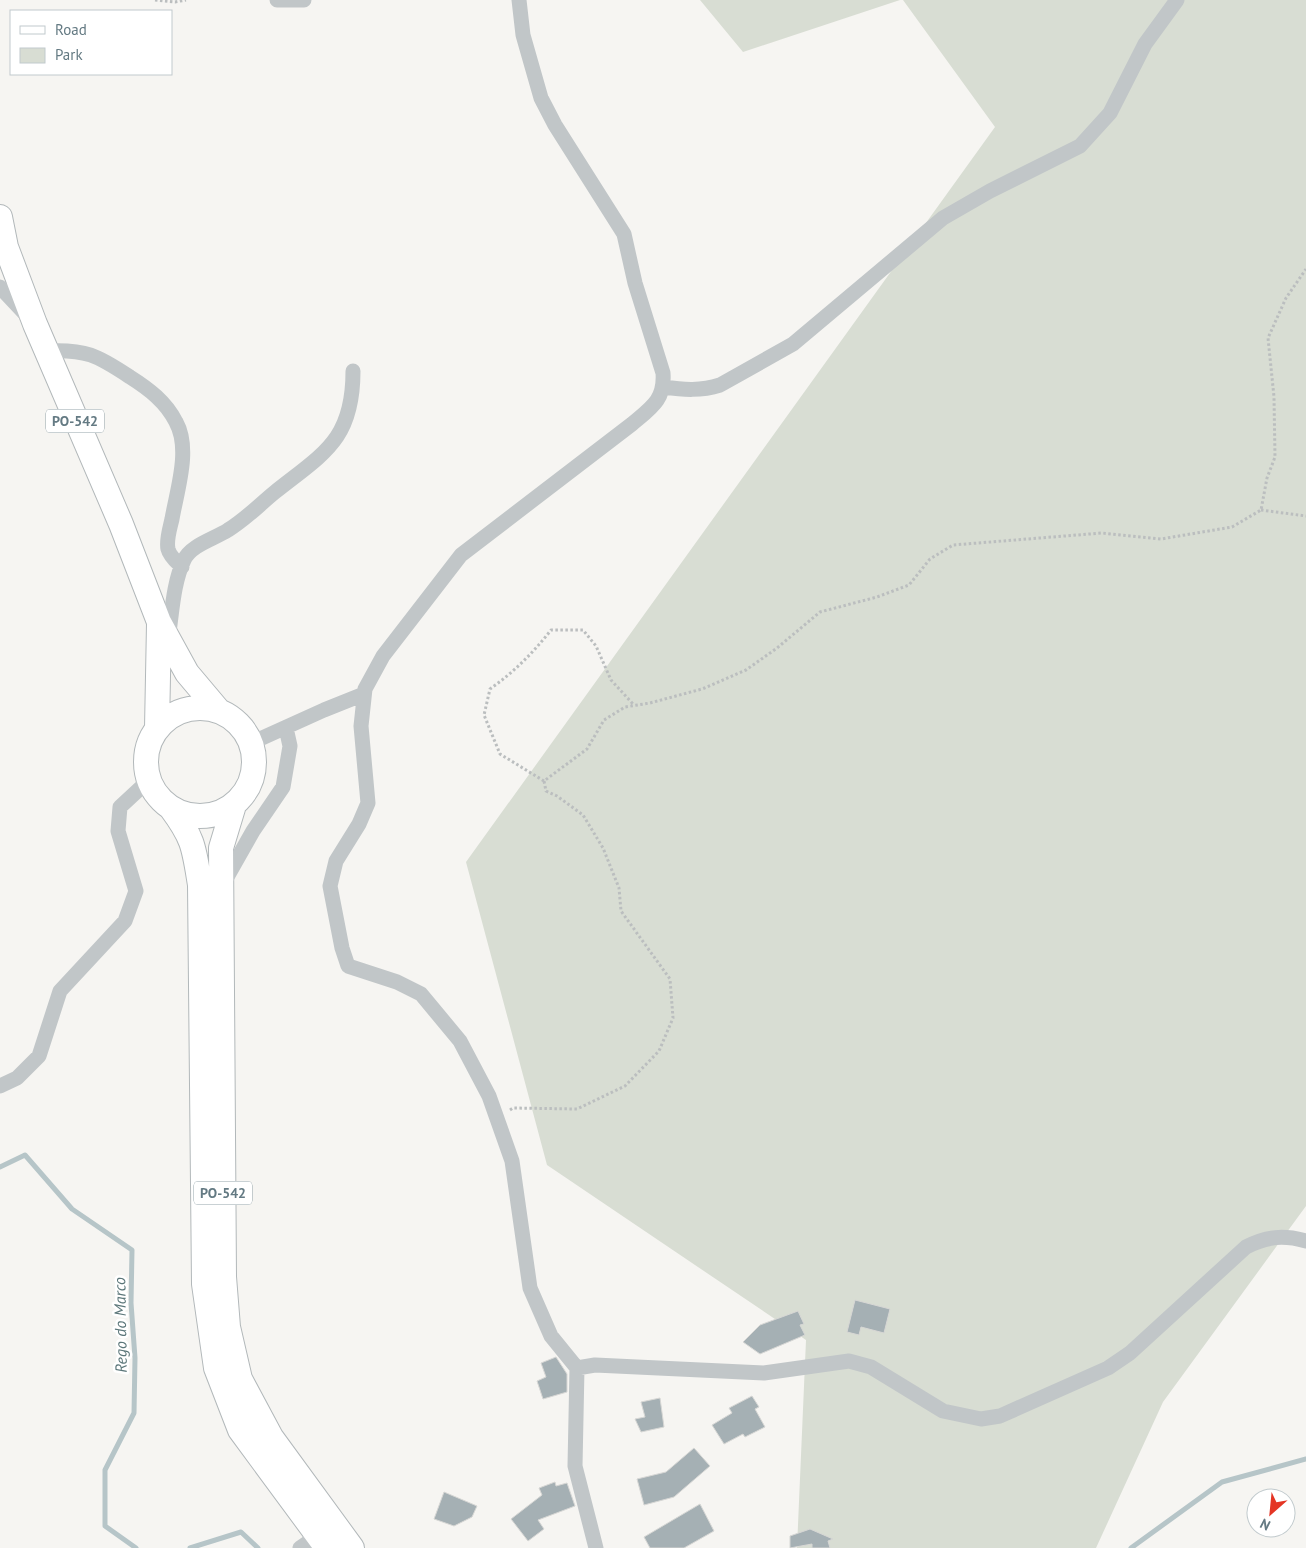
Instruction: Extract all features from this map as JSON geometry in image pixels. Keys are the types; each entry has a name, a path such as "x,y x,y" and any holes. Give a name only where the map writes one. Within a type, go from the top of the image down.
{"main road":[{"name":"PO-542","path":"0,217 6,247 35,324 121,524 164,631 187,673 219,711 239,724 252,743 254,757 252,777 244,795 234,805 220,813 203,817 186,815 171,808 157,797 148,781 145,762 148,744 157,728 175,713 197,708 219,711"},
{"name":"PO-542","path":"157,728 164,631"},
{"name":"PO-542","path":"234,805 220,848 222,886 224,1277 228,1326 240,1379 271,1437 352,1548"},
{"name":"PO-542","path":"171,808 194,844 200,885 204,1284 216,1368 240,1430 315,1544"}],"street":[{"path":"277,0 304,0"},
{"path":"519,0 523,35 541,98 555,125 624,234 635,284 663,373 664,387 654,406 461,555 382,656 364,694 361,726 368,803 359,824 336,861 330,886 342,948 348,966 398,982 422,994 460,1041 489,1096 512,1162 530,1288 551,1336 577,1368 575,1466 596,1548"},
{"path":"664,387 690,390 708,388 720,384 793,344 943,218 990,190 1080,146 1110,113 1145,44 1177,0"},
{"path":"0,286 35,324"},
{"path":"46,351 73,350 89,353 150,390 166,406 177,423 182,447 180,477 168,540 172,557 182,567"},
{"path":"164,631 182,567 190,552 247,519 331,446 342,431 352,404 353,371"},
{"path":"252,743 364,694"},
{"path":"222,886 253,831 283,787 290,746 286,728"},
{"path":"0,1086 17,1078 39,1056 60,991 124,921 136,891 118,831 120,807 148,781"},
{"path":"577,1368 595,1365 764,1373 849,1362 861,1363 871,1366 943,1410 981,1420 1000,1416 1108,1368 1130,1353 1246,1247 1260,1240 1276,1237 1291,1237 1306,1241"}],"path":[{"path":"155,0 175,2 186,0"},
{"path":"1261,510 1267,478 1275,457 1274,397 1268,338 1286,298 1306,270"},
{"path":"544,781 587,749 604,720 624,707 633,704 650,703 702,688 746,670 777,648 820,612 877,597 909,585 930,559 953,545 1102,532 1161,539 1232,527 1261,510 1306,516"},
{"path":"498,1119 513,1108 577,1108 626,1086 659,1050 673,1018 670,979 622,911 619,888 604,848 583,815 557,796 546,791 544,781 500,754 484,715 490,689 510,675 551,630 583,630 596,646 611,680 633,704"}],"green space":[{"path":"700,0 900,0 743,52"},
{"path":"903,0 1306,0 1306,1206 1163,1402 1096,1548 797,1548 806,1340 547,1165 466,862 995,127"}],"building":[{"path":"855,1300 890,1309 884,1333 861,1327 859,1335 847,1332"},
{"path":"798,1311 804,1324 800,1325 805,1335 760,1354 743,1342 760,1325"},
{"path":"556,1357 567,1374 567,1392 543,1399 537,1381 546,1377 541,1363"},
{"path":"752,1396 759,1407 755,1409 765,1427 745,1437 743,1434 724,1444 712,1425 732,1413 729,1408"},
{"path":"660,1398 664,1427 641,1432 635,1419 645,1417 641,1402"},
{"path":"694,1448 710,1466 674,1497 644,1505 637,1479 666,1472"},
{"path":"555,1482 556,1486 567,1483 575,1506 538,1520 544,1529 528,1541 511,1519 542,1495 539,1488"},
{"path":"444,1492 477,1506 472,1517 454,1526 434,1519"},
{"path":"700,1504 714,1531 684,1548 650,1548 644,1537"},
{"path":"810,1529 833,1539 828,1541 830,1548 812,1548 812,1544 790,1548 790,1536"}],"waterway":[{"name":"Rego do Marco","path":"0,1167 25,1155 72,1209 132,1250 131,1303 135,1358 134,1413 105,1470 105,1526 136,1548"},
{"name":"Rego do Marco","path":"1131,1548 1222,1482 1306,1459"},
{"name":"Rego do Marco","path":"190,1548 241,1532 258,1548"}]}
